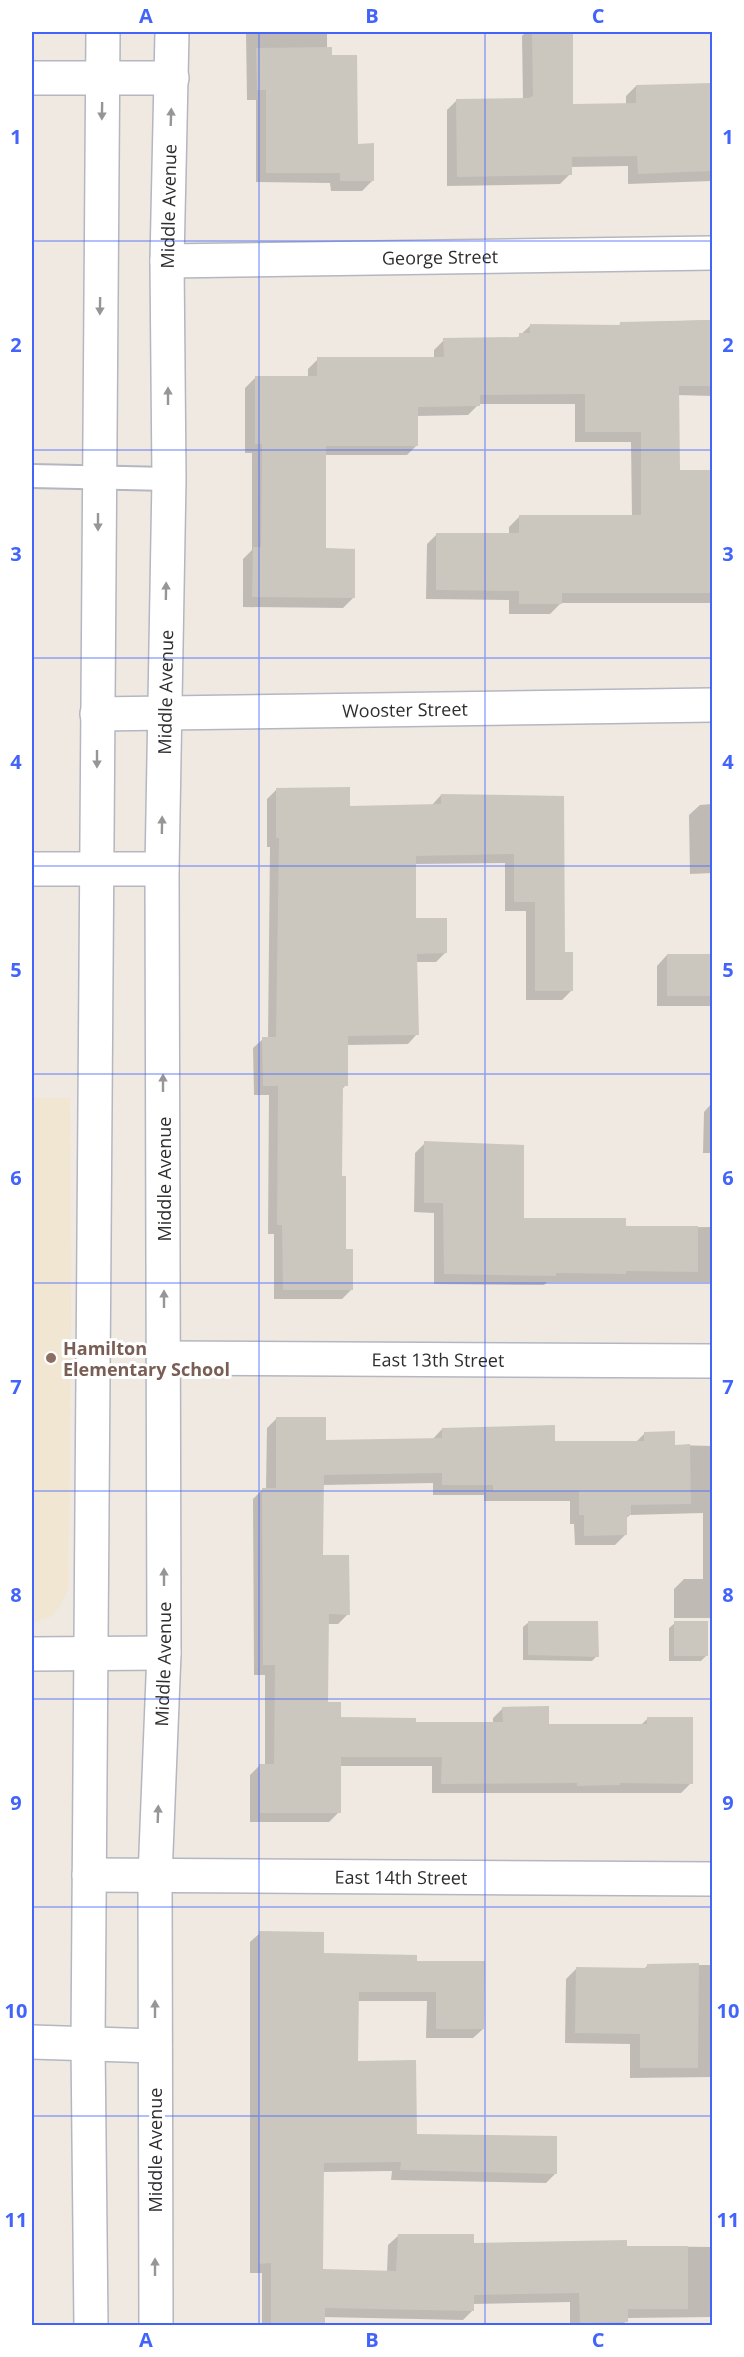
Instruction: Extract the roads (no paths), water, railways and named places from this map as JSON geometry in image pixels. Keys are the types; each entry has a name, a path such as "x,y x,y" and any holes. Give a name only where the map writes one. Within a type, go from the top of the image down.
{"main road":[{"path":"91,2325 88,2044 103,32"},
{"name":"Middle Avenue","path":"156,2325 155,1877 164,1653 162,869 169,479 167,261 172,32"},
{"path":"32,78 172,78"},
{"name":"George Street","path":"167,261 712,253"},
{"name":"Wooster Street","path":"97,714 712,705"},
{"path":"32,869 162,869"},
{"name":"East 13th Street","path":"165,1358 712,1361"},
{"path":"32,1654 164,1653"},
{"name":"East 14th Street","path":"89,1875 712,1879"},
{"path":"32,2042 155,2046"}],"lane":[{"path":"32,476 169,479"}],"place":[{"name":"Hamilton Elementary School","path":"51,1358"}]}
